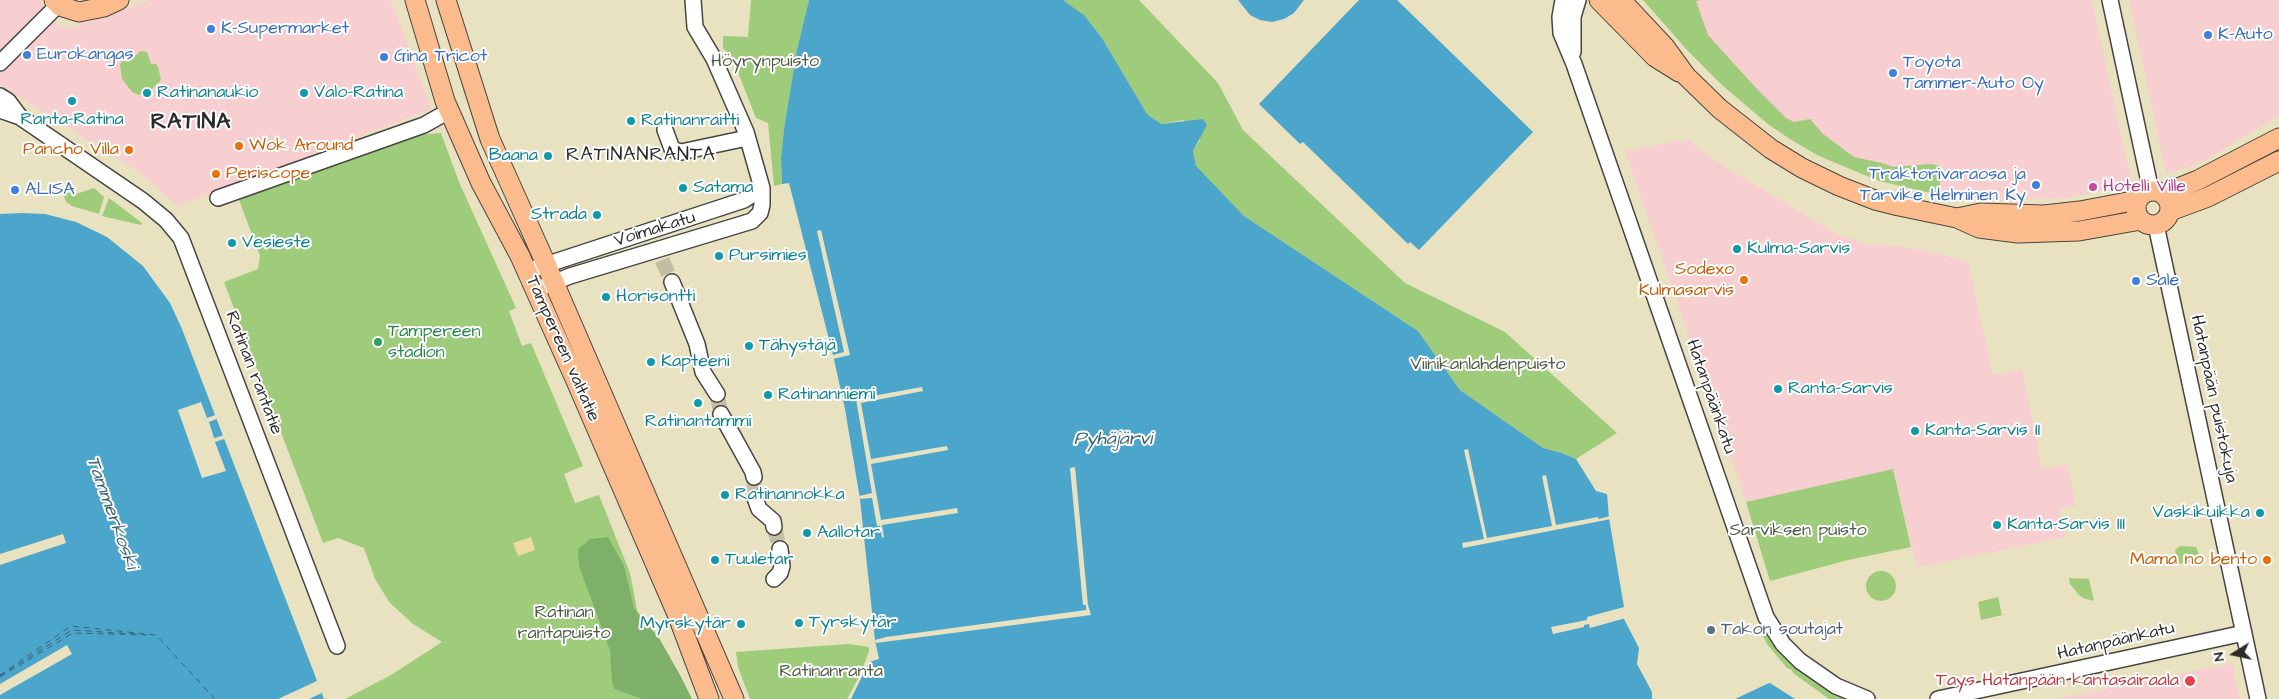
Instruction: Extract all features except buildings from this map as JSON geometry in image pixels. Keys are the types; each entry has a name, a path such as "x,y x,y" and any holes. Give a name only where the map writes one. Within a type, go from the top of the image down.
{"main road":[{"path":"54,5 79,12 104,7 119,0"},
{"name":"Tampereen valtatie","path":"415,0 445,101 481,183 527,271 677,614 709,699"},
{"name":"Tampereen valtatie","path":"446,0 490,139 554,282 734,699"},
{"path":"1599,0 1654,57 1686,76"},
{"path":"1621,0 1665,47 1686,76 1746,131 1802,168 1875,200 1957,218 1980,228 2018,233 2078,231 2165,220 2170,211 2169,200 2151,195"},
{"path":"1957,218 1981,214 2044,215 2080,211 2151,195 2198,180 2279,138"},
{"path":"2170,211 2208,197 2279,161"},
{"path":"2148,222 2136,210 2151,195"}],"street":[{"name":"Voimakatu","path":"535,290 554,282 661,254 752,221 760,213 762,188 747,138 714,59 695,27 693,0"},
{"name":"Hatanpäänkatu","path":"1563,0 1560,17 1561,33 1574,64 1766,617 1783,644 1800,661 1836,686 1867,699"},
{"name":"Hatanpäänkatu","path":"1574,64 1572,28 1578,0"},
{"path":"2110,0 2151,195"},
{"path":"0,64 54,5"},
{"path":"0,96 8,101 20,117"},
{"path":"0,110 20,117"},
{"path":"218,198 424,125 440,116"},
{"name":"Ratinan rantatie","path":"20,117 78,155 159,213 181,238 336,646"},
{"path":"665,130 672,149 681,152 747,138"},
{"name":"Voimakatu","path":"527,271 744,200 762,188"},
{"name":"Hatanpään puistokuja","path":"2148,222 2174,308 2258,699"},
{"path":"652,229 661,254"},
{"path":"672,282 697,344 703,372 718,394"},
{"path":"722,414 754,477"},
{"path":"754,498 759,509 773,521 774,527"},
{"path":"774,579 780,573 782,566 780,549"},
{"name":"Hatanpäänkatu","path":"1938,699 2244,633"}],"shaded area":[{"path":"0,0 40,0 58,25 70,28 150,0 391,0 432,109 178,206 139,172 0,85"},
{"path":"1647,0 2092,0 2132,185 2065,198 2014,200 1940,195 1879,181 1819,156 1769,125 1706,70"},
{"path":"2129,0 2279,0 2279,116 2207,159 2187,168 2166,173"},
{"path":"1689,140 1719,163 1837,234 1867,244 1905,247 1968,261 1993,375 2022,369 2042,469 2067,464 2076,506 2059,510 2065,537 1917,568 1893,469 1746,502 1625,151"},
{"name":"Tays Hatanpään kantasairaala","path":"2232,663 2240,699 2057,699"}],"green space":[{"name":"Höyrynpuisto","path":"751,0 809,0 798,46 784,129 781,158 782,184 774,186 768,123 756,118 732,57 723,48 723,36 748,37"},
{"name":"Viinikanlahdenpuisto","path":"1063,0 1139,0 1218,83 1243,130 1405,283 1505,332 1617,433 1576,459 1543,448 1460,390 1418,331 1244,216 1196,167 1193,151 1200,140 1184,120 1161,124 1147,114 1102,38 1084,15"},
{"path":"1643,0 1701,0 1696,1 1708,35 1786,118 1794,122 1810,119 1823,134 1854,157 1893,167 1931,164 1940,166 1940,195 1879,181 1819,156 1793,141 1769,125 1722,85 1688,51"},
{"path":"141,51 147,52 151,64 156,64 161,80 147,94 139,95 132,92 122,79 120,65 123,59 135,56"},
{"name":"Ratinan rantapuisto","path":"441,133 459,182 516,308 509,311 522,346 531,343 583,466 564,474 575,503 599,495 630,573 654,699 345,699 391,675 442,642 413,624 390,603 375,579 364,548 338,538 323,543 224,282 258,269 260,256 238,197 403,136"},
{"path":"94,188 104,197 99,214 72,206 66,202 63,194 72,192 73,195"},
{"path":"109,198 142,223 141,225 102,216"},
{"name":"Sarviksen puisto","path":"1893,469 1911,547 1848,560 1770,581 1746,502"},
{"path":"608,537 624,566 634,608 659,638 692,699 643,699 614,689 610,650 579,566 578,549 590,539"},
{"path":"2180,546 2196,547 2200,557 2193,561 2178,564 2175,550"},
{"path":"1881,571 1892,575 1896,586 1892,597 1881,601 1870,597 1866,586 1870,575"},
{"path":"2069,578 2089,579 2094,601 2079,595 2070,584"},
{"path":"1998,597 2002,615 1981,620 1978,602"},
{"path":"1761,624 1771,640 1790,663 1813,681 1846,699 1829,699 1787,668 1767,644 1758,626"},
{"name":"Ratinanranta","path":"849,644 869,647 869,651 860,675 847,699 750,699 738,667 736,652"}],"sand":[{"path":"531,537 535,550 518,556 513,543"}],"water":[{"name":"Pyhäjärvi","path":"809,0 1063,0 1084,15 1102,38 1147,114 1161,124 1203,119 1207,125 1193,151 1196,166 1244,216 1418,331 1460,390 1543,448 1576,459 1596,491 1607,494 1609,518 1624,607 1624,619 1639,648 1637,664 1652,692 1652,699 851,699 869,662 879,659 875,640 860,499 845,409 833,355 789,183 782,184 781,158 784,129 797,50"},
{"path":"1238,0 1304,0 1294,13 1284,19 1272,22 1260,20 1250,15"},
{"path":"1359,0 1397,0 1533,132 1419,250 1410,242 1408,244 1303,142 1300,144 1259,104"},
{"name":"Tammerkoski","path":"0,214 45,214 76,222 107,237 143,266 170,303 182,329 324,699 0,699"},
{"path":"1770,683 1795,699 1735,699 1767,684"}],"pier":[{"path":"821,230 850,355 833,359 833,355 844,352 817,231"},
{"path":"922,387 923,391 861,403 871,459 947,446 948,450 871,464 881,520 957,508 958,513 882,525 884,537 882,538 880,526 877,526 872,498 860,499 859,496 872,493 856,399"},
{"path":"201,402 207,418 218,414 219,418 209,422 214,438 225,435 227,438 215,442 226,471 202,478 178,410"},
{"path":"1468,449 1487,538 1552,526 1542,476 1546,475 1556,525 1598,517 1598,519 1611,516 1611,519 1463,548 1462,543 1484,539 1464,450"},
{"path":"1075,467 1088,605 1091,615 876,643 875,640 886,637 1086,610 1086,605 1083,605 1070,468"},
{"path":"63,534 66,543 0,565 0,554"},
{"path":"1624,607 1626,618 1590,628 1589,624 1584,625 1584,627 1553,634 1551,627 1587,620 1587,617"},
{"path":"67,645 72,654 0,695 0,684"},
{"path":"319,680 324,692 309,699 278,699"}],"ferry route":[{"path":"0,675 71,626 156,635 215,699"},
{"path":"0,676 72,630 135,634"},
{"path":"0,677 73,633 147,635"}],"tunnel":[{"path":"662,260 672,282"},
{"path":"717,394 721,414"},
{"path":"754,477 755,498"},
{"path":"774,527 780,549"}],"place":[{"name":"K-Supermarket","path":"211,29"},
{"name":"K-Auto","path":"2208,35"},
{"name":"Eurokangas","path":"27,55"},
{"name":"Gina Tricot","path":"384,57"},
{"name":"Toyota Tammer-Auto Oy","path":"1893,73"},
{"name":"Ratinanaukio","path":"147,93"},
{"name":"Valo-Ratina","path":"304,93"},
{"name":"Ranta-Ratina","path":"72,101"},
{"name":"Ratinanraitti","path":"631,121"},
{"name":"Wok Around","path":"239,146"},
{"name":"Pancho Villa","path":"129,150"},
{"name":"Baana","path":"548,156"},
{"name":"Periscope","path":"216,174"},
{"name":"Traktorivaraosa ja Tarvike Helminen Ky","path":"2036,185"},
{"name":"Hotelli Ville","path":"2093,187"},
{"name":"Satama","path":"683,188"},
{"name":"ALISA","path":"15,190"},
{"name":"Strada","path":"597,215"},
{"name":"Vesieste","path":"232,243"},
{"name":"Kulma-Sarvis","path":"1737,249"},
{"name":"Pursimies","path":"719,256"},
{"name":"Sodexo Kulmasarvis","path":"1744,280"},
{"name":"Sale","path":"2136,281"},
{"name":"Horisontti","path":"606,297"},
{"name":"Tampereen stadion","path":"378,342"},
{"name":"Tähystäjä","path":"749,346"},
{"name":"Kapteeni","path":"651,362"},
{"name":"Ranta-Sarvis","path":"1778,389"},
{"name":"Ratinanniemi","path":"768,395"},
{"name":"Ratinantammi","path":"698,403"},
{"name":"Kanta-Sarvis II","path":"1915,431"},
{"name":"Ratinannokka","path":"725,495"},
{"name":"Vaskikuikka","path":"2260,513"},
{"name":"Kanta-Sarvis III","path":"1997,525"},
{"name":"Aallotar","path":"807,533"},
{"name":"Tuuletar","path":"715,560"},
{"name":"Mama no bento","path":"2267,560"},
{"name":"Tyrskytär","path":"799,623"},
{"name":"Myrskytär","path":"741,624"},
{"name":"Takon soutajat","path":"1711,630"},
{"name":"Tays Hatanpään kantasairaala","path":"2190,681"}],"district":[{"name":"RATINA","path":"191,123"},
{"name":"RATINANRANTA","path":"641,156"}]}
